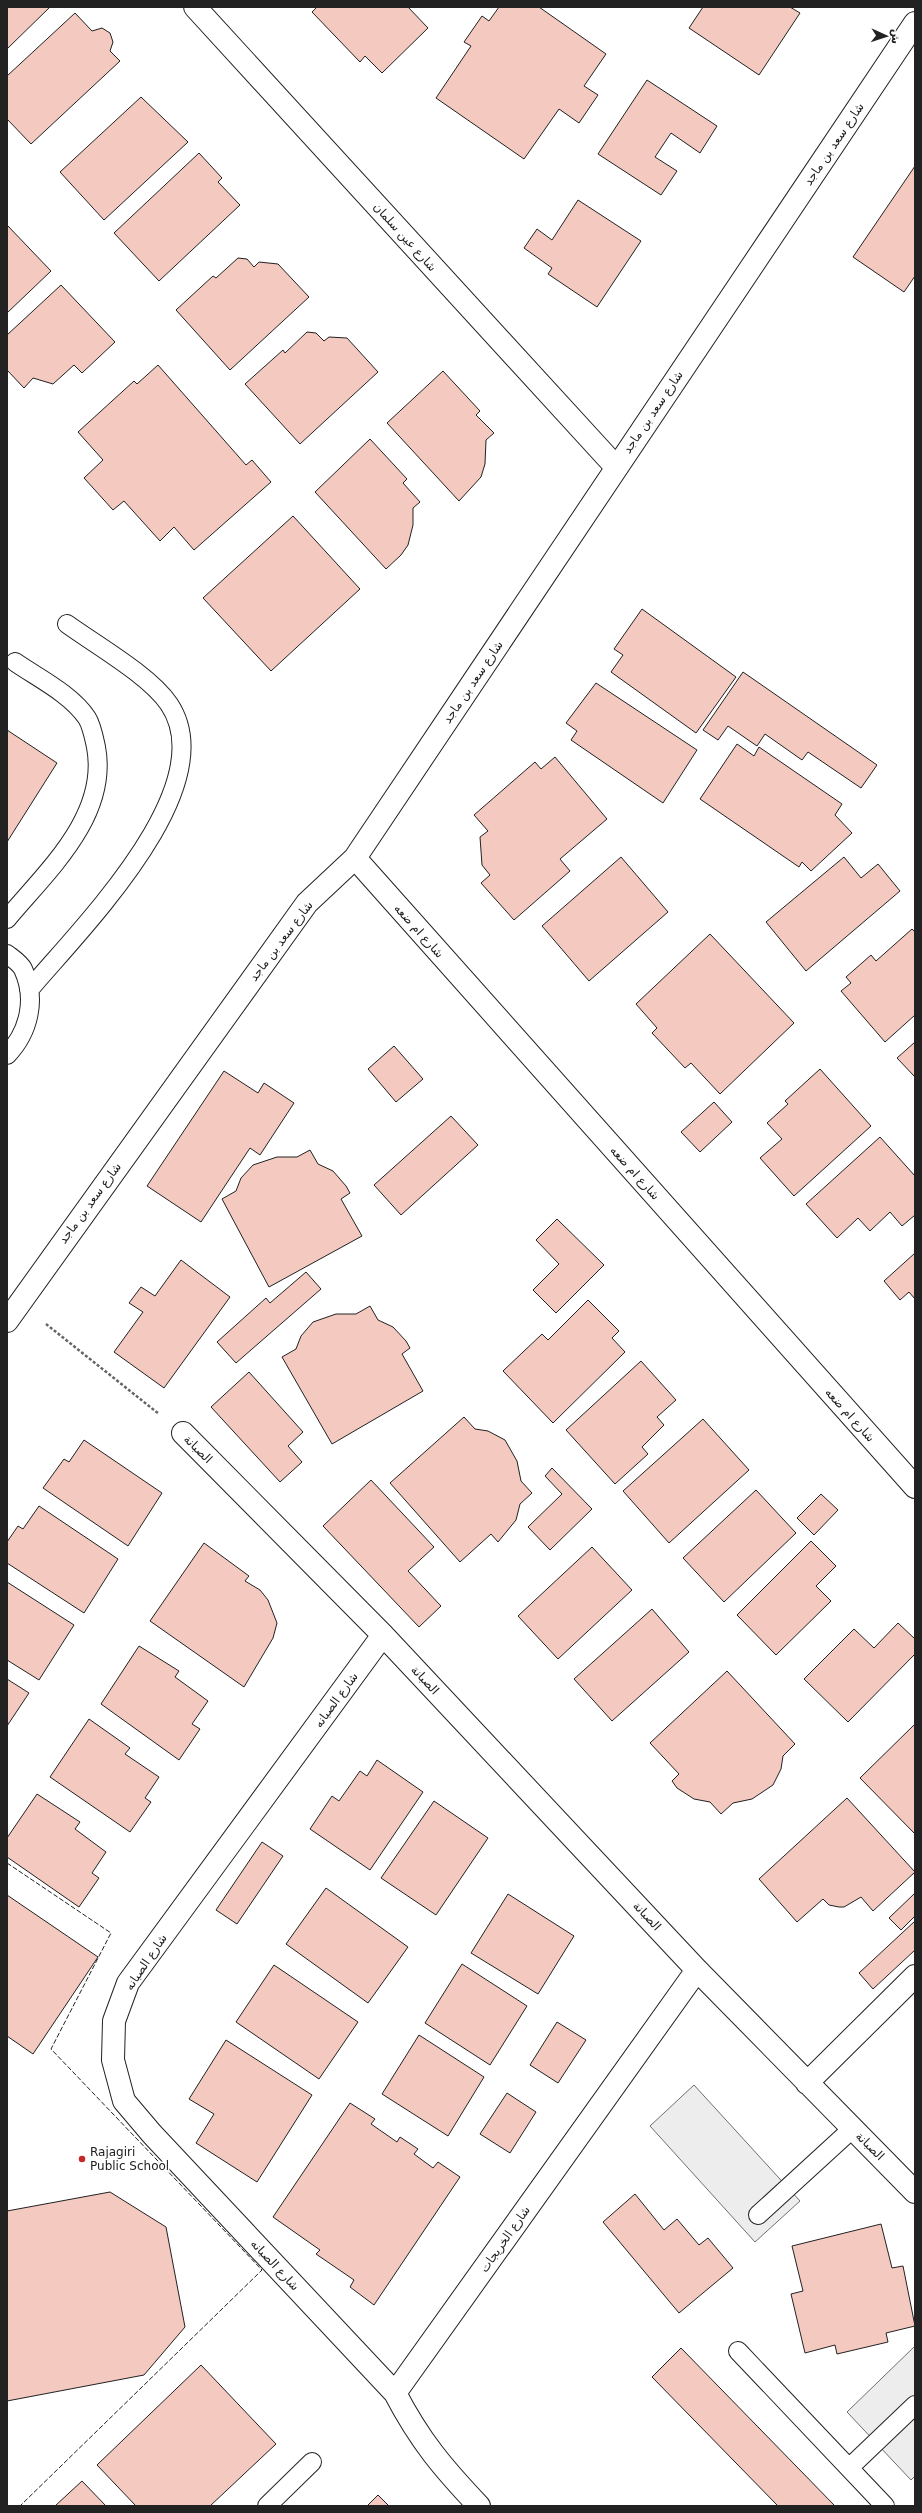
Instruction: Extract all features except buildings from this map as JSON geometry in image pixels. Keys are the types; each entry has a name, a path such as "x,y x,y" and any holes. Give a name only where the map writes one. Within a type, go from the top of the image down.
{"street":[{"name":"شارع عين سلمان","path":"195,7 616,467"},
{"name":"شارع سعد بن ماجد","path":"7,1322 19,1303 307,903 355,858 616,467 915,24"},
{"name":"شارع ام ضعه","path":"355,858 915,1487"},
{"name":"الصبانة","path":"182,1433 383,1635 697,1970 915,2192"},
{"name":"شارع الصبانه","path":"383,1635 128,1984 114,2021 112,2060 124,2101 152,2134 395,2393"},
{"name":"شارع الخريجات","path":"395,2393 697,1970"},
{"path":"807,2083 915,1976"},
{"path":"395,2393 419,2436 442,2468 479,2506"}],"lane":[{"path":"28,990 139,856 172,796 182,754 182,736 169,704 155,689 134,672 67,624"},
{"path":"7,919 74,839 87,813 98,781 98,756 87,718 58,692 15,662"},
{"path":"7,954 22,968 31,1003 26,1028 7,1055"},
{"path":"758,2215 852,2129"},
{"path":"738,2352 885,2506"},
{"path":"849,2468 915,2405"},
{"path":"267,2506 312,2462"}],"path":[{"name":"الصبانة","path":"19,1303 182,1433"}],"shaded area":[{"path":"694,2085 800,2201 755,2242 650,2126"},
{"path":"915,2346 915,2476 911,2480 847,2412"}],"fence":[{"path":"7,1863 111,1933 51,2049 262,2270 20,2506"}],"place":[{"name":"Rajagiri Public School","path":"82,2159"}]}
